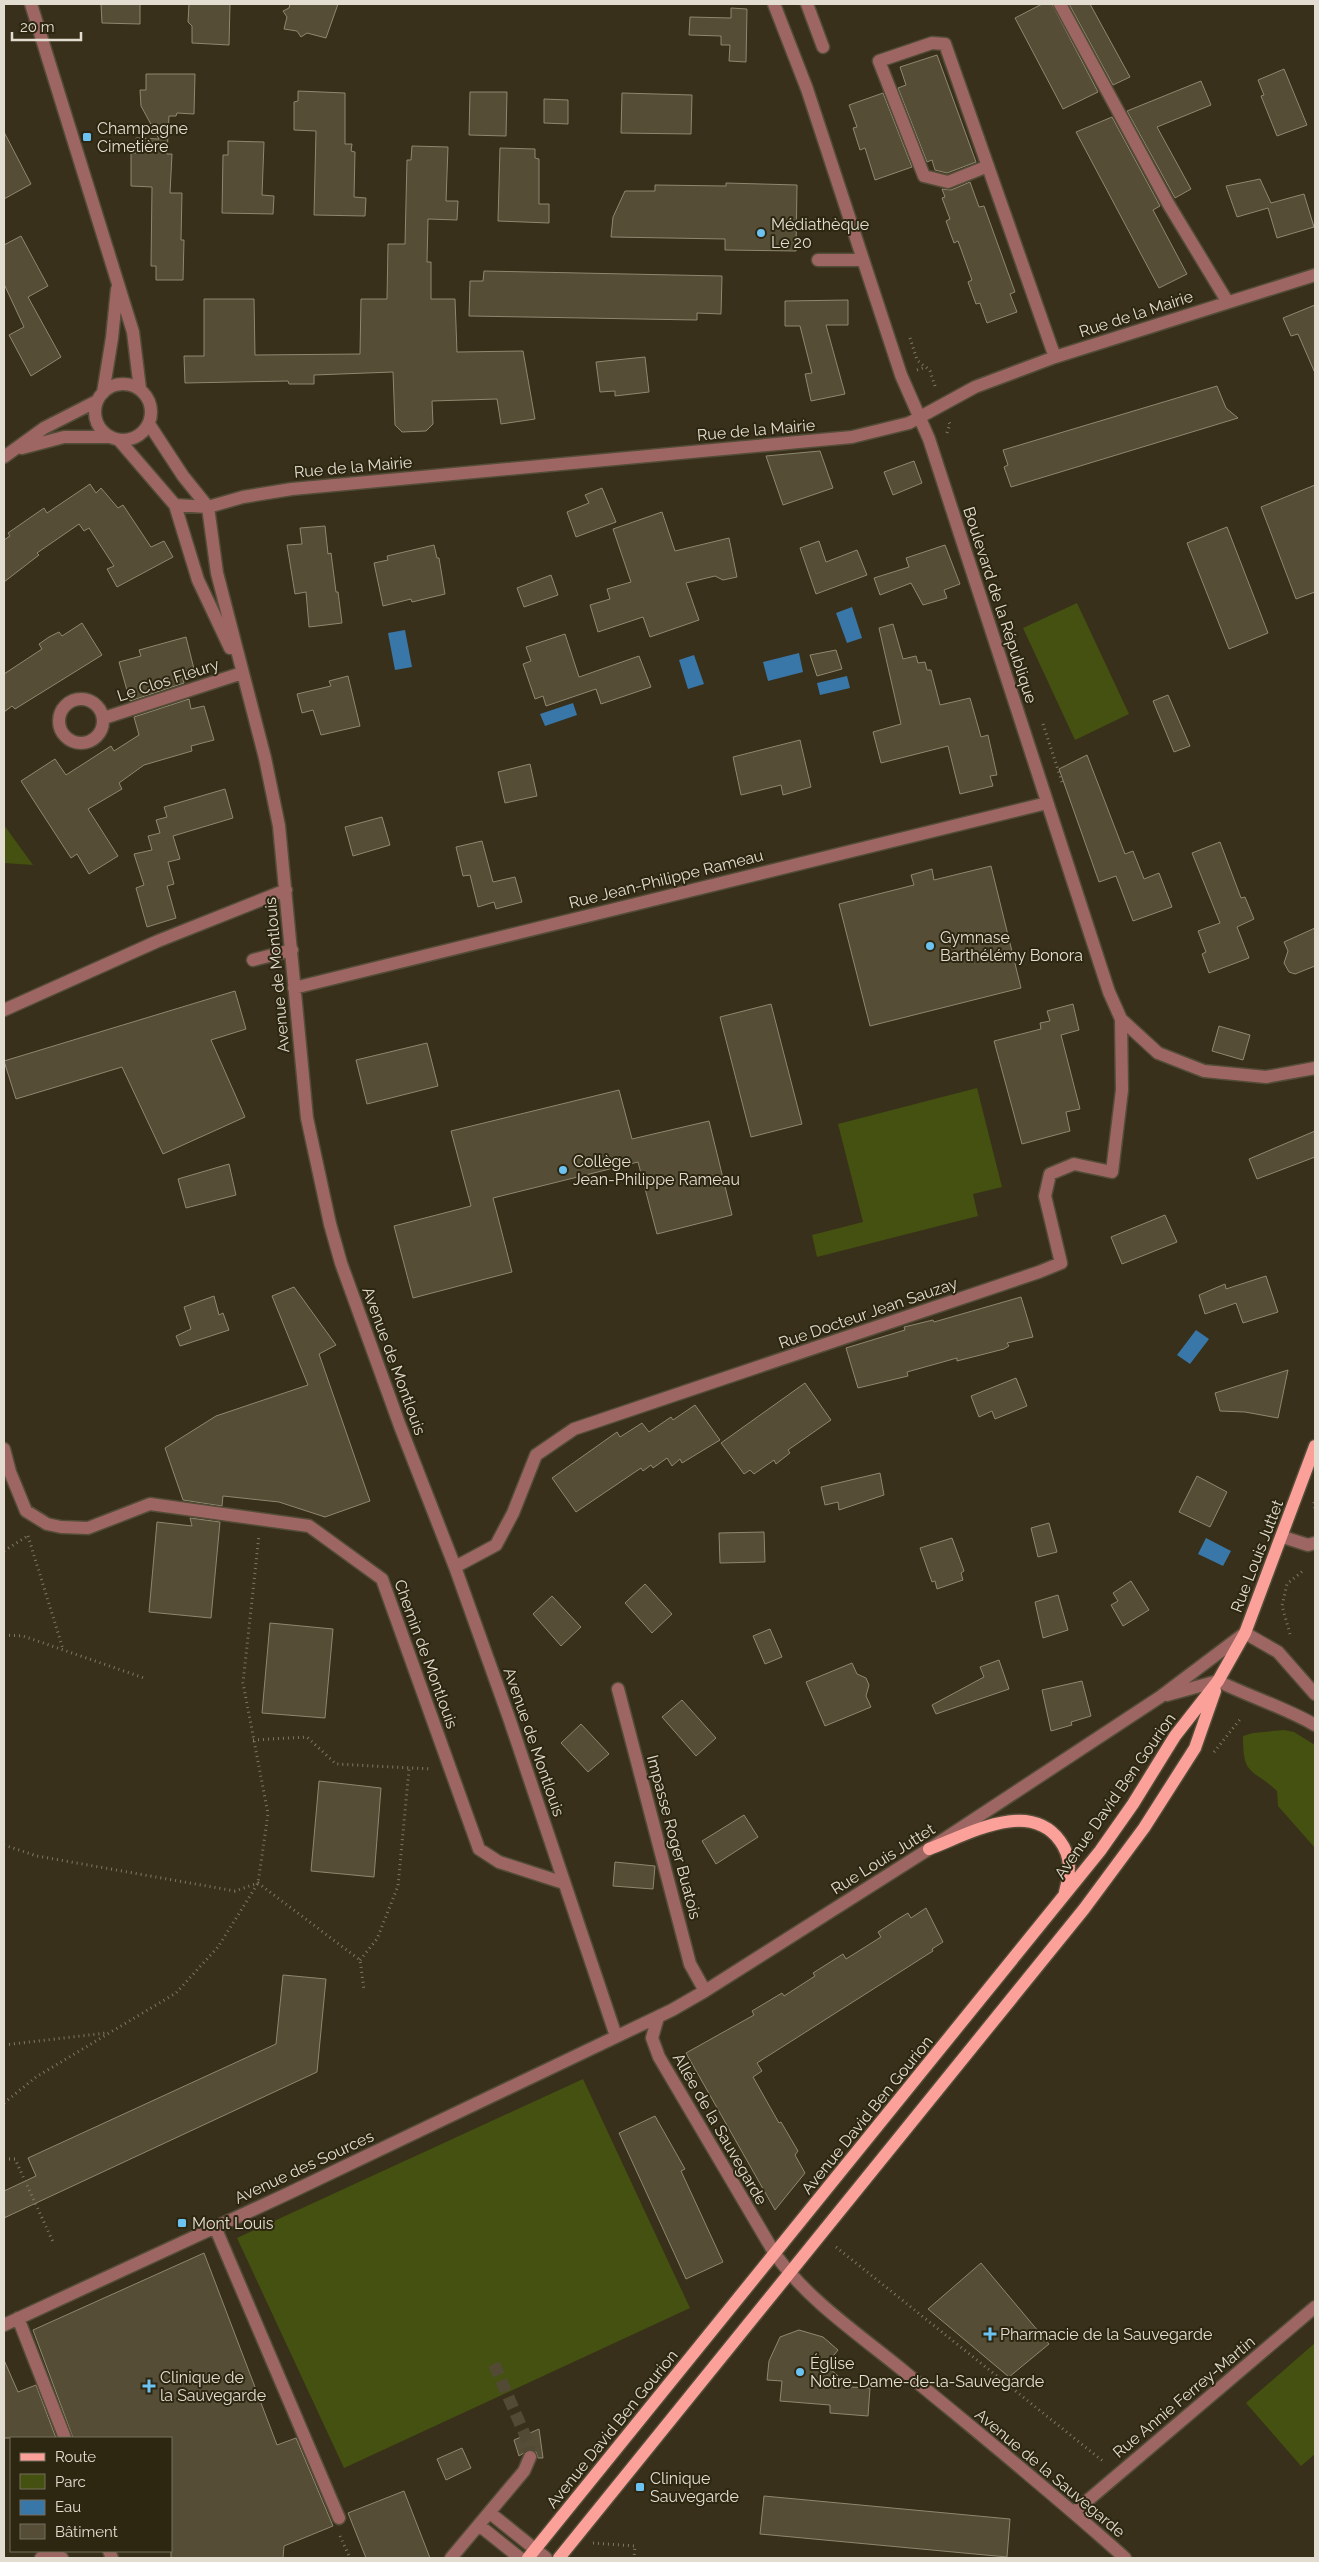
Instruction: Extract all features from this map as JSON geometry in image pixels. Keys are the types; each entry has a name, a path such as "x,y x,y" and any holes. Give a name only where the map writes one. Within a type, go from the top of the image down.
{"main road":[{"name":"Rue Louis Juttet","path":"1245,1633 1283,1537 1315,1446"},
{"name":"Avenue David Ben Gourion","path":"532,2554 1063,1899 1133,1804 1174,1736 1218,1681 1245,1633"},
{"name":"Avenue David Ben Gourion","path":"559,2558 1084,1909 1144,1828 1195,1748 1218,1681"},
{"path":"929,1849 1010,1821 1033,1821 1054,1833 1067,1851 1070,1873 1063,1899"}],"street":[{"path":"15,450 64,437 137,437 149,424 151,405 140,390 133,332 32,4"},
{"name":"Boulevard de la République","path":"774,4 806,89 902,375 921,417 1109,992 1121,1019 1158,1053 1204,1071 1266,1077 1315,1068"},
{"path":"807,4 823,47"},
{"path":"1060,4 1169,205 1227,301"},
{"path":"988,166 948,182 924,176 879,62 932,43 945,44 988,166 1055,357"},
{"path":"818,260 862,260"},
{"name":"Rue de la Mairie","path":"175,505 208,507 243,497 292,489 852,437 909,423 975,387 1055,357 1227,301 1315,275"},
{"path":"115,438 99,426 95,410 100,397 112,338 118,281"},
{"path":"4,457 44,428 100,397 109,388 125,384 140,390"},
{"path":"149,424 183,476 208,507"},
{"name":"Avenue de Montlouis","path":"115,438 175,505 198,580 242,673"},
{"name":"Avenue de Montlouis","path":"208,507 218,573 267,768 278,826 292,950 307,1118 330,1224 400,1426 455,1567 616,2036"},
{"name":"Le Clos Fleury","path":"104,718 242,673"},
{"name":"Rue Jean-Philippe Rameau","path":"294,988 1047,803"},
{"path":"4,1010 158,941 286,890"},
{"path":"253,960 292,950"},
{"name":"Rue Docteur Jean Sauzay","path":"455,1567 496,1545 514,1514 536,1455 574,1429 1040,1272 1061,1263 1045,1196 1050,1174 1074,1164 1112,1172 1122,1090 1121,1019"},
{"name":"Chemin de Montlouis","path":"4,1449 10,1472 26,1511 47,1524 61,1527 88,1528 150,1504 309,1526 382,1580 479,1849 499,1862 564,1883"},
{"path":"1283,1537 1308,1545 1315,1543"},
{"path":"1245,1633 1278,1652 1315,1694"},
{"name":"Rue Louis Juttet","path":"616,2036 658,2017 705,1991 929,1849 1160,1697 1245,1633"},
{"path":"1218,1681 1251,1697 1286,1710 1315,1725"},
{"name":"Rue Louis Juttet","path":"1160,1697 1218,1681"},
{"name":"Impasse Roger Buatois","path":"618,1689 690,1964 705,1991"},
{"name":"Allée de la Sauvegarde","path":"658,2017 652,2038 659,2056 775,2254"},
{"name":"Avenue des Sources","path":"4,2325 616,2036"},
{"path":"215,2227 340,2518"},
{"name":"Avenue de la Sauvegarde","path":"775,2254 788,2273 848,2326 1074,2512 1125,2558"},
{"name":"Rue Annie Ferrey-Martin","path":"1074,2512 1315,2307"},
{"path":"18,2318 65,2437"},
{"path":"451,2558 480,2526 524,2471 530,2457"},
{"path":"490,2513 532,2554 546,2558"},
{"path":"480,2526 520,2558"},
{"path":"41,2558 53,2554 62,2558"}],"path":[{"path":"4,2103 36,2077 176,1993 218,1947 258,1883 268,1814 243,1683 261,1519"},
{"path":"4,1551 47,1524"},
{"path":"28,1536 64,1650"},
{"path":"1290,1634 1282,1606 1287,1584 1304,1570"},
{"path":"4,1635 23,1636 144,1678"},
{"path":"1210,1757 1242,1717"},
{"path":"253,1740 307,1737 336,1764 450,1769"},
{"path":"360,1960 377,1939 398,1886 409,1768"},
{"path":"4,1845 37,1856 235,1891 258,1883"},
{"path":"258,1883 360,1960 364,1990"},
{"path":"4,2045 110,2032"},
{"path":"4,2159 15,2159 54,2244"},
{"path":"836,2247 1104,2462"},
{"path":"340,2518 338,2532 350,2558"},
{"path":"578,2534 587,2543 635,2546 634,2558"}],"green space":[{"path":"1077,603 1129,714 1075,740 1023,628"},
{"path":"4,825 33,865 4,863"},
{"path":"977,1088 1002,1187 973,1194 978,1216 817,1257 812,1235 863,1222 838,1124"},
{"path":"1284,1730 1294,1732 1315,1745 1315,1848 1278,1806 1277,1791 1250,1770 1245,1759 1243,1736 1253,1733"},
{"path":"583,2079 690,2308 344,2468 237,2238"},
{"path":"1315,2343 1315,2454 1301,2466 1246,2403"}],"water":[{"path":"852,607 862,638 847,643 836,613"},
{"path":"405,630 412,667 395,670 388,633"},
{"path":"799,653 803,672 768,681 763,662"},
{"path":"694,655 704,684 688,689 679,660"},
{"path":"847,676 850,688 820,695 817,683"},
{"path":"573,703 577,715 545,726 540,714"},
{"path":"1196,1330 1209,1339 1190,1364 1177,1355"},
{"path":"1206,1538 1231,1551 1223,1566 1198,1554"}],"building":[{"path":"101,4 140,4 140,24 102,23"},
{"path":"189,4 230,4 229,45 192,43 192,26 188,22"},
{"path":"290,4 338,4 326,38 307,33 301,37 297,31 284,29 287,17 283,11 289,8"},
{"path":"1042,4 1052,4 1098,92 1063,109 1015,18"},
{"path":"1069,4 1090,4 1130,77 1113,85"},
{"path":"731,8 747,9 746,62 729,61 730,45 721,45 721,36 689,35 690,17 731,18"},
{"path":"937,55 976,162 947,173 935,170 932,160 927,162 898,88 906,85 900,67"},
{"path":"1284,69 1307,125 1277,136 1261,96 1264,95 1258,80"},
{"path":"146,74 195,74 194,114 177,113 176,116 169,116 167,154 172,154 170,193 182,193 181,240 184,240 183,280 156,280 156,266 151,266 152,187 131,186 131,153 136,153 136,138 159,139 141,106 140,90 146,90"},
{"path":"1201,81 1211,105 1157,127 1191,189 1175,198 1127,111"},
{"path":"298,91 345,93 345,144 352,144 351,151 355,152 354,197 366,198 365,216 314,215 316,131 294,130 294,102 298,101"},
{"path":"470,92 507,92 506,136 469,135"},
{"path":"622,93 692,95 691,134 621,133"},
{"path":"883,93 912,167 875,180 865,148 860,150 853,128 857,127 849,105"},
{"path":"544,99 568,100 568,124 544,123"},
{"path":"1112,117 1160,206 1153,210 1187,274 1159,288 1076,132"},
{"path":"4,132 31,184 4,199"},
{"path":"228,141 264,142 262,195 274,196 273,214 222,213 223,155 228,155"},
{"path":"412,146 448,147 446,201 458,201 457,220 428,219 427,262 431,262 431,299 455,299 457,352 523,351 535,419 501,424 497,399 432,401 433,424 426,431 402,432 395,425 393,372 314,375 314,384 289,384 288,381 185,383 184,356 204,356 204,299 254,299 255,355 360,354 361,299 387,299 388,244 405,244 407,160 411,160"},
{"path":"500,148 535,149 535,158 539,159 539,204 549,204 549,223 498,221"},
{"path":"1260,179 1271,203 1304,194 1314,227 1277,238 1268,208 1237,217 1226,186"},
{"path":"970,182 979,207 984,206 1015,292 1010,294 1017,312 987,323 980,303 976,304 968,282 972,280 958,241 954,243 946,221 950,219 942,198 945,197 942,189 951,190"},
{"path":"726,183 797,185 796,251 725,250 725,239 611,237 613,217 625,191 655,191 655,185 726,186"},
{"path":"21,236 48,286 28,297 61,357 31,376 9,335 24,327 4,284 4,245"},
{"path":"484,271 722,276 721,314 697,313 697,320 469,316 470,281 483,281"},
{"path":"848,300 848,325 826,325 845,394 811,401 805,374 812,373 800,326 785,326 785,301"},
{"path":"1315,305 1315,373 1298,334 1291,336 1283,318"},
{"path":"645,357 649,392 615,396 615,391 600,392 596,362"},
{"path":"1217,386 1226,408 1238,418 1011,487 1004,467 1008,465 1003,450"},
{"path":"820,451 833,488 783,505 766,456"},
{"path":"914,461 922,483 893,495 884,472"},
{"path":"90,484 96,493 101,488 118,508 123,505 151,547 164,541 173,557 117,587 107,569 114,566 89,528 84,531 79,524 37,553 39,555 4,582 4,540 10,536 8,533 44,508 47,513"},
{"path":"1315,485 1315,592 1296,599 1261,507"},
{"path":"602,488 616,522 576,537 567,512 589,503 585,495"},
{"path":"662,512 675,551 729,538 737,577 723,580 715,576 686,583 699,620 650,637 643,617 598,632 590,605 610,599 607,589 631,582 613,529"},
{"path":"325,526 328,554 331,553 342,623 309,627 306,592 295,594 287,545 302,544 300,528"},
{"path":"1227,527 1268,633 1229,649 1187,543"},
{"path":"819,541 826,562 857,550 867,575 816,594 800,548"},
{"path":"434,545 437,558 439,558 445,594 412,602 411,599 383,606 374,563 388,560 387,556"},
{"path":"945,545 960,584 944,590 947,598 923,605 911,583 880,595 874,578 909,567 906,558"},
{"path":"551,575 558,595 524,607 517,588"},
{"path":"82,623 102,655 15,709 12,706 4,712 4,674 42,649 39,644 49,637 59,632 62,636"},
{"path":"893,624 903,659 916,656 918,663 925,662 927,670 931,670 940,705 970,698 981,737 988,735 997,775 990,776 993,786 960,794 948,746 881,763 873,732 901,724 879,628"},
{"path":"565,634 579,677 639,656 651,687 601,704 596,689 546,706 543,696 535,699 523,664 531,661 526,647"},
{"path":"186,637 194,669 181,672 184,683 130,701 119,662 141,656 139,650"},
{"path":"836,650 842,669 817,676 810,655"},
{"path":"348,676 360,726 321,735 313,710 302,713 297,694 331,686 329,681"},
{"path":"1168,695 1190,746 1174,752 1153,701"},
{"path":"189,699 191,709 204,706 214,740 191,746 192,751 144,765 119,783 122,789 88,809 118,856 89,874 77,854 71,858 21,781 55,759 66,775 111,746 114,751 139,735 134,717"},
{"path":"800,740 811,787 783,795 781,785 741,795 733,757"},
{"path":"1087,755 1125,854 1133,851 1144,879 1159,873 1172,907 1133,921 1116,876 1099,882 1059,769"},
{"path":"530,764 537,796 505,803 498,772"},
{"path":"225,789 233,818 173,836 180,859 168,862 174,884 167,886 176,918 147,927 136,888 144,885 134,854 152,850 148,836 160,833 156,820 167,817 164,807"},
{"path":"382,817 390,845 353,856 345,827"},
{"path":"482,841 493,882 515,877 522,902 496,909 494,902 478,907 470,875 463,876 456,847"},
{"path":"1220,842 1241,898 1245,897 1254,919 1237,927 1249,958 1209,973 1202,954 1206,952 1198,931 1220,923 1192,853"},
{"name":"Gymnase Barthélémy Bonora","path":"991,866 1021,988 870,1026 839,904 914,885 911,875 932,869 934,880"},
{"path":"1315,928 1315,966 1295,974 1289,972 1284,963 1288,951 1284,942"},
{"path":"235,991 246,1029 211,1040 245,1117 163,1154 122,1067 16,1099 4,1061"},
{"path":"771,1004 802,1124 751,1137 720,1017"},
{"path":"1073,1004 1079,1030 1061,1035 1080,1109 1066,1112 1070,1131 1022,1144 994,1041 1041,1029 1040,1023 1050,1021 1047,1011"},
{"path":"1219,1026 1250,1035 1243,1060 1212,1051"},
{"path":"427,1043 438,1086 367,1104 356,1060"},
{"path":"619,1090 632,1139 709,1121 732,1215 657,1234 638,1162 493,1198 512,1272 413,1298 394,1226 471,1206 451,1131"},
{"path":"1315,1131 1315,1157 1257,1179 1249,1159"},
{"path":"229,1164 236,1195 186,1208 178,1179"},
{"path":"1165,1215 1177,1242 1122,1264 1111,1237"},
{"path":"1266,1276 1278,1312 1243,1323 1236,1303 1205,1314 1199,1295 1225,1284 1226,1289"},
{"path":"294,1287 336,1345 319,1354 370,1501 325,1517 279,1502 223,1496 222,1506 183,1500 165,1448 216,1416 308,1385 272,1296"},
{"path":"214,1296 219,1315 223,1313 229,1330 180,1346 176,1336 191,1329 184,1307"},
{"path":"1021,1297 1033,1337 1007,1343 1009,1346 1004,1349 957,1361 957,1358 907,1372 908,1376 858,1388 846,1348 905,1330 904,1327 933,1320 934,1322"},
{"path":"1288,1370 1278,1418 1245,1412 1220,1411 1215,1393"},
{"path":"1016,1378 1027,1406 995,1419 992,1411 979,1417 971,1396"},
{"path":"805,1383 831,1420 788,1450 790,1453 776,1464 774,1460 754,1474 750,1470 744,1474 721,1443"},
{"path":"695,1405 720,1440 682,1463 680,1459 672,1466 667,1458 653,1468 651,1465 643,1471 641,1468 576,1512 552,1478 617,1432 620,1437 642,1423 649,1432 671,1417 673,1420"},
{"path":"880,1473 884,1495 839,1510 838,1502 825,1505 821,1487"},
{"path":"1197,1476 1227,1492 1210,1527 1179,1512"},
{"path":"190,1518 220,1522 211,1618 149,1612 157,1522 192,1526"},
{"path":"1049,1523 1057,1552 1038,1557 1031,1528"},
{"path":"764,1532 765,1562 720,1563 719,1533"},
{"path":"952,1538 964,1571 961,1573 963,1580 937,1589 935,1581 932,1582 920,1548"},
{"path":"1131,1581 1149,1610 1123,1626 1111,1605 1118,1601 1113,1593"},
{"path":"645,1584 672,1614 652,1633 625,1603"},
{"path":"1058,1595 1068,1630 1043,1638 1035,1602"},
{"path":"552,1596 581,1627 561,1646 533,1614"},
{"path":"270,1623 333,1629 325,1718 262,1713"},
{"path":"770,1629 782,1657 765,1664 753,1636"},
{"path":"999,1660 1009,1689 936,1714 932,1705 984,1677 980,1667"},
{"path":"852,1663 857,1674 866,1678 869,1685 866,1696 871,1707 825,1726 806,1682"},
{"path":"1082,1681 1091,1716 1071,1722 1072,1725 1051,1731 1042,1690"},
{"path":"682,1700 716,1738 696,1756 662,1717"},
{"path":"581,1724 609,1754 588,1772 561,1743"},
{"path":"319,1781 381,1788 374,1877 311,1871"},
{"path":"744,1815 758,1837 716,1864 702,1841"},
{"path":"615,1862 655,1866 653,1889 613,1886"},
{"path":"926,1908 943,1942 932,1949 933,1951 757,2063 762,2071 753,2077 779,2123 781,2122 798,2151 795,2155 805,2173 775,2210 686,2053 754,2015 752,2011 782,1993 784,1996 815,1976 813,1973 843,1954 846,1959 881,1937 878,1932 898,1919 908,1913 911,1918"},
{"path":"283,1975 326,1979 317,2072 4,2218 4,2191 36,2176 28,2158 276,2044"},
{"path":"655,2116 685,2169 681,2171 723,2262 686,2279 619,2133"},
{"path":"204,2253 277,2445 296,2438 333,2526 284,2546 283,2558 171,2558 172,2437 73,2437 33,2330"},
{"path":"981,2263 1049,2344 1009,2377 928,2309"},
{"name":"Église Notre-Dame-de-la-Sauvegarde","path":"799,2330 823,2337 838,2350 826,2365 850,2387 870,2388 868,2416 830,2413 830,2405 780,2401 782,2381 767,2380 769,2361 780,2337"},
{"path":"4,2360 18,2392 36,2385 56,2437 4,2438"},
{"path":"539,2429 543,2458 538,2458 536,2452 530,2449 519,2456 514,2440"},
{"path":"462,2448 471,2468 446,2480 437,2459"},
{"path":"404,2491 430,2558 366,2558 348,2513"},
{"path":"764,2496 1010,2519 1007,2557 760,2534"}],"tunnel":[{"path":"494,2364 528,2442 530,2457"}],"place":[{"name":"Champagne Cimetière","path":"87,137"},
{"name":"Médiathèque Le 20","path":"761,233"},
{"name":"Gymnase Barthélémy Bonora","path":"930,946"},
{"name":"Collège Jean-Philippe Rameau","path":"563,1170"},
{"name":"Mont Louis","path":"182,2223"},
{"name":"Pharmacie de la Sauvegarde","path":"990,2334"},
{"name":"Église Notre-Dame-de-la-Sauvegarde","path":"800,2372"},
{"name":"Clinique de la Sauvegarde","path":"149,2386"},
{"name":"Clinique Sauvegarde","path":"640,2487"}]}
